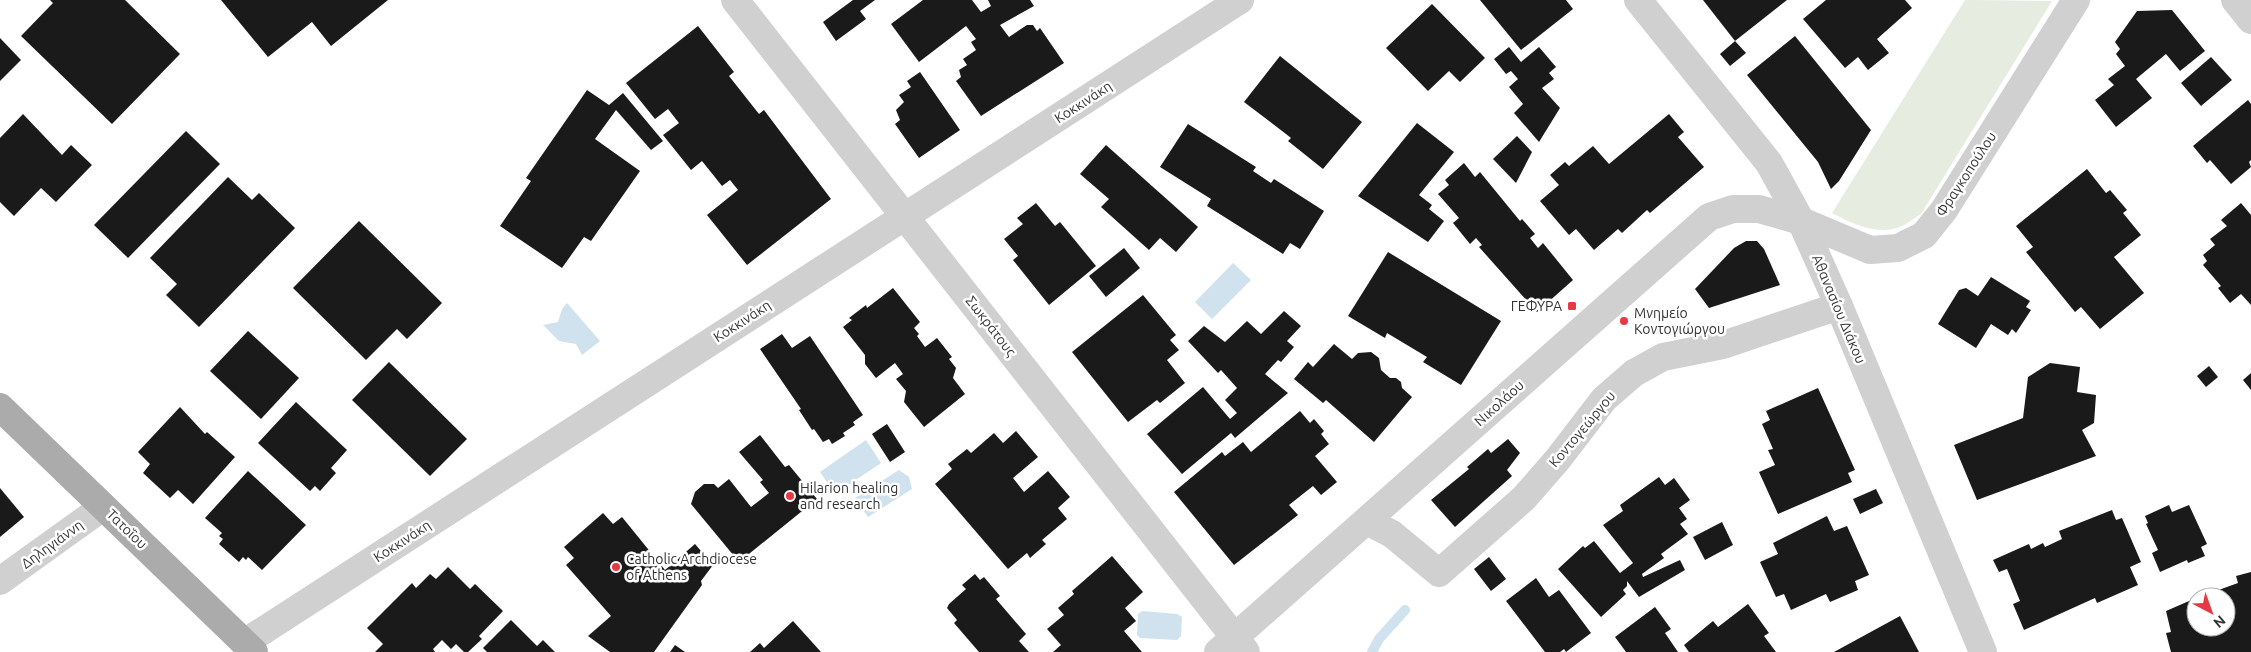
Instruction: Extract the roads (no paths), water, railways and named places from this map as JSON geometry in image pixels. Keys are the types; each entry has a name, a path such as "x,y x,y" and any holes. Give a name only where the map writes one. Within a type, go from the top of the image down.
{"main road":[{"name":"Τατοΐου","path":"0,407 249,647"}],"street":[{"name":"Σωκράτους","path":"735,0 905,216 1233,647"},
{"name":"Κοκκινάκη","path":"249,647 905,216 1240,0"},
{"name":"Αθανασίου Διάκου","path":"1638,0 1769,163 1801,222 1839,306 1984,652"},
{"name":"Φραγκοπούλου","path":"1801,222 1870,250 1898,248 1924,235 1944,210 2076,0"},
{"path":"2236,0 2251,20"},
{"name":"Νικολάου","path":"1233,647 1367,521 1586,324 1709,217 1733,209 1759,209 1801,222"},
{"name":"Κοντογεώργου","path":"1367,521 1392,534 1439,573 1524,498 1558,459 1604,399 1634,373 1663,357 1723,345 1839,306"},
{"name":"Δηληγιάννη","path":"0,581 103,507"}],"water":[{"path":"1233,263 1251,280 1212,319 1195,302"},
{"path":"567,303 600,341 582,355 576,344 559,341 543,325 558,322 562,309"},
{"path":"866,440 881,463 835,494 820,472"},
{"path":"899,470 909,477 912,489 868,517 855,498"},
{"path":"1142,611 1177,614 1182,617 1181,636 1177,640 1140,638 1137,635 1138,614"}],"waterway":[{"path":"1372,652 1379,639 1405,610"}],"place":[{"name":"ΓΕΦΥΡΑ","path":"1572,306"},
{"name":"Μνημείο Κοντογιώργου","path":"1624,321"},
{"name":"Hilarion healing and research","path":"790,496"},
{"name":"Catholic Archdiocese of Athens","path":"616,567"}]}
